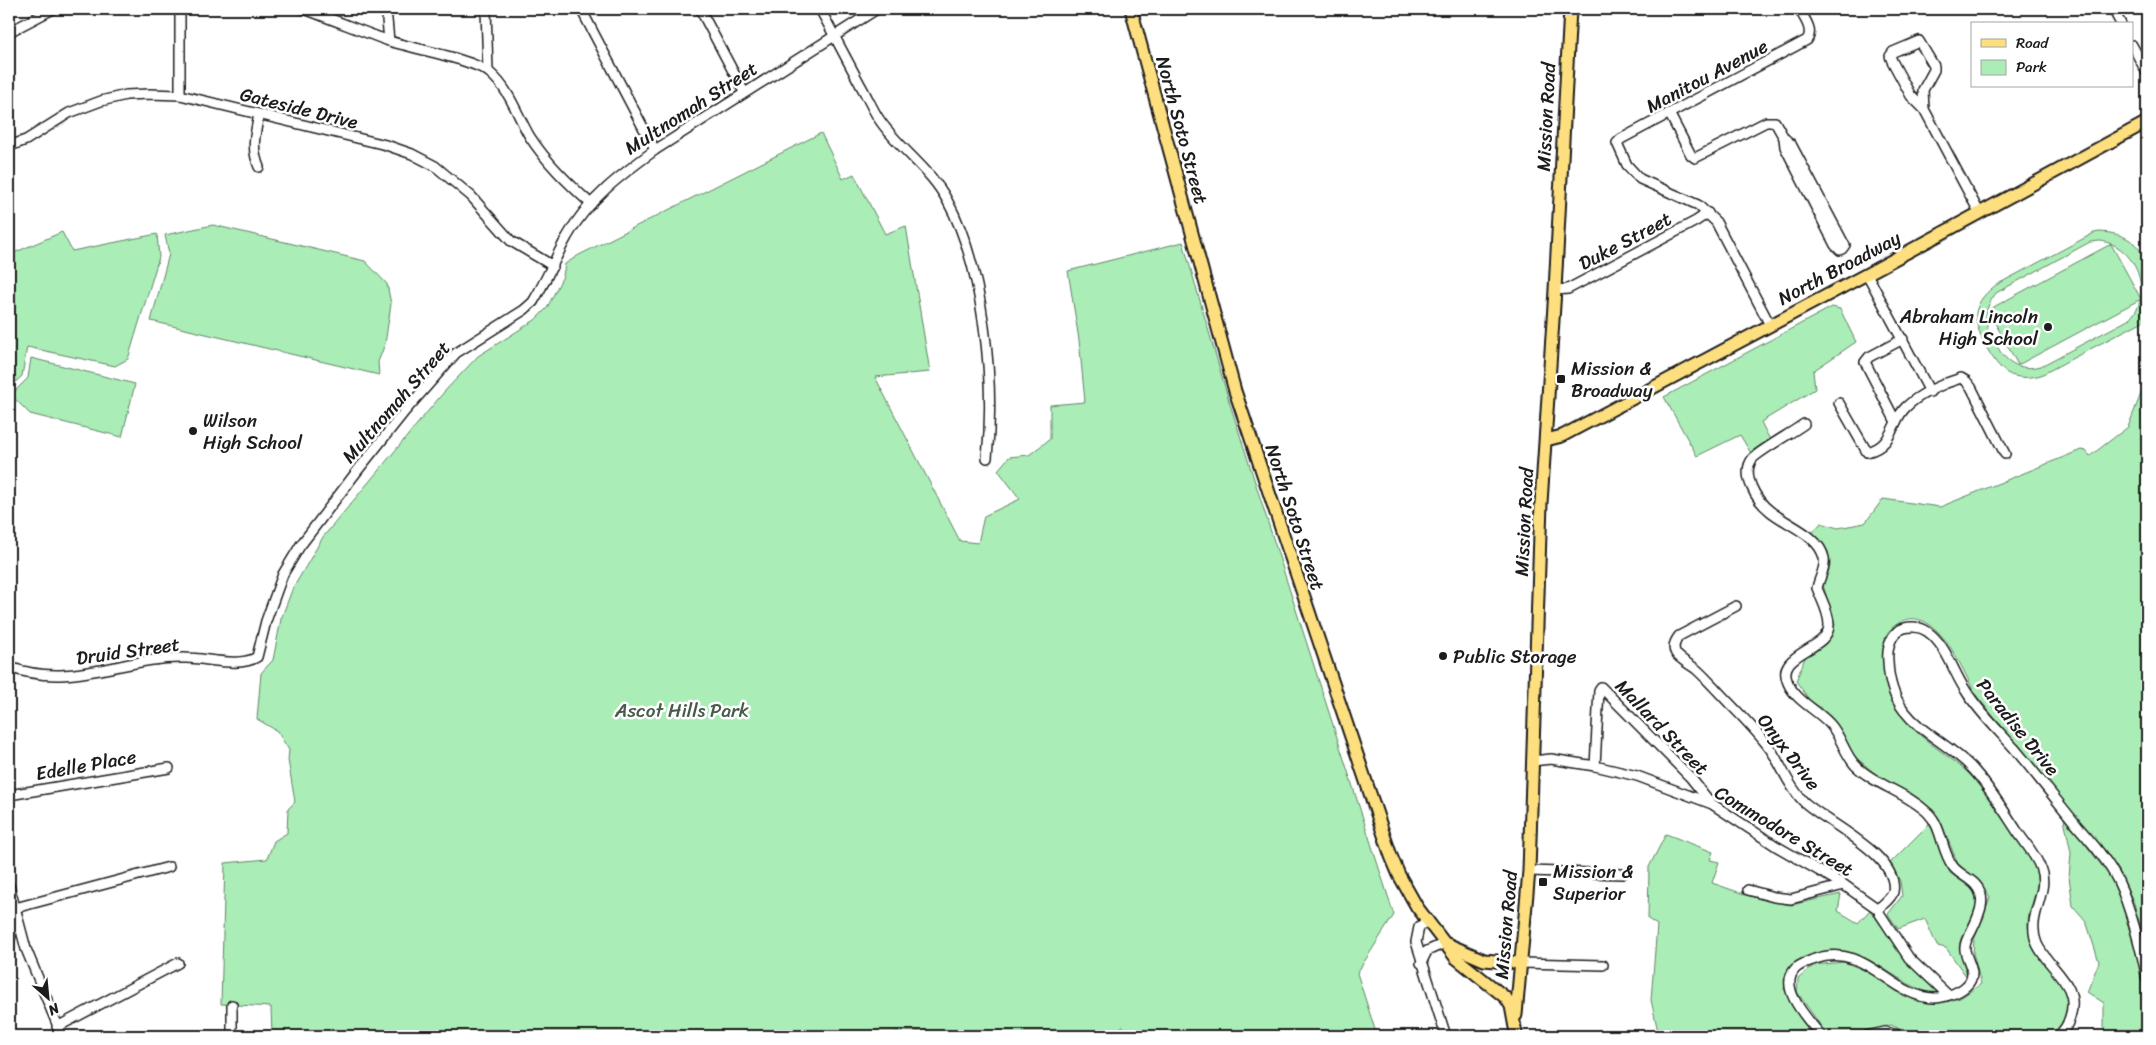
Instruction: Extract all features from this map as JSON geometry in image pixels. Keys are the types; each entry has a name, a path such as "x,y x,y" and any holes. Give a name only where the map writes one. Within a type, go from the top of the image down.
{"main road":[{"name":"North Soto Street","path":"1131,9 1235,391 1378,820 1399,875 1445,943 1484,960 1522,963"},
{"name":"Mission Road","path":"1516,1035 1529,871 1541,503 1570,9"},
{"name":"North Broadway","path":"1546,440 1562,436 1867,274 2147,122"},
{"path":"1445,943 1456,958 1506,998 1511,1006 1516,1035"}],"street":[{"path":"9,32 53,9"},
{"path":"180,9 180,95"},
{"path":"304,9 389,41 474,65 488,71 502,85 530,136 544,156 559,175 591,204"},
{"path":"386,9 389,41"},
{"path":"486,9 488,71"},
{"path":"581,9 654,150"},
{"path":"700,9 744,92"},
{"path":"820,9 880,121 929,174 946,197 961,226 971,259 985,331 989,388 987,458"},
{"name":"Multnomah Street","path":"251,660 257,656 260,650 266,622 283,574 300,546 432,380 456,353 524,310 533,302 568,236 591,204 621,174 654,150 876,9"},
{"name":"Manitou Avenue","path":"1708,213 1698,206 1640,179 1627,165 1617,143 1669,113 1801,44 1810,35 1810,30 1798,9"},
{"path":"2113,9 2120,22"},
{"path":"1924,109 1923,90 1934,70 1934,66 1919,41 1893,52 1890,56 1906,89 1924,109 1979,212"},
{"path":"2134,49 2147,73"},
{"name":"Gateside Drive","path":"9,144 26,140 69,112 100,101 126,95 180,95 386,145 412,154 435,166 456,182 512,241 553,266"},
{"path":"1669,113 1691,155 1695,158 1772,120 1784,138 1791,144 1845,245 1842,250 1835,245 1785,147 1784,138"},
{"path":"259,115 253,144 254,155 259,167"},
{"path":"1708,213 1721,231 1770,325"},
{"name":"Duke Street","path":"1555,290 1568,289 1708,213"},
{"path":"1867,274 1930,392"},
{"path":"1896,422 1865,362 1869,357 1903,339"},
{"path":"1840,403 1867,452 1873,450 1886,440 1894,430 1896,422 1907,405 1961,378 1966,380 2005,454"},
{"path":"1804,424 1754,458 1748,469 1749,480 1762,503 1770,511 1804,534 1819,548 1824,559 1824,568 1817,588 1829,626 1826,634 1818,642 1792,660 1786,668 1785,676 1793,692 1835,730 1847,756 1856,766 1867,776 1912,800 1927,812 1934,820 1953,867 1979,889 1982,898 1982,908 1966,940 1965,950 1972,973 1970,981 1959,991 1934,998 1922,996 1897,984 1870,966 1854,959 1838,956 1822,957 1800,965 1793,970 1790,986 1792,996 1821,1036"},
{"name":"Onyx Drive","path":"1736,606 1679,636 1674,642 1676,654 1702,674 1771,750 1793,790 1804,801 1880,858 1892,882 1893,893 1878,909"},
{"name":"Paradise Drive","path":"2058,1036 2063,1032 2069,1020 2073,998 2069,988 2037,943 2033,919 2042,886 2040,867 2032,852 1987,787 1970,766 1910,719 1896,695 1888,666 1890,644 1899,630 1918,627 1928,632 1938,642 1973,702 2098,851 2118,882 2138,942 2147,979"},
{"name":"Druid Street","path":"9,667 44,675 70,675 97,672 151,661 184,658 243,663 251,660"},
{"name":"Mallard Street","path":"1595,766 1598,690 1601,687 1683,770 1712,804"},
{"name":"Commodore Street","path":"1532,761 1552,759 1595,766 1637,776 1712,804 1776,846 1844,885 1878,909 1909,958 1948,995"},
{"name":"Edelle Place","path":"9,795 169,768"},
{"path":"15,908 169,867"},
{"path":"1529,871 1622,874"},
{"path":"9,885 26,949 62,1036"},
{"path":"1748,890 1791,900 1844,885"},
{"path":"9,941 14,926 15,908"},
{"path":"1428,920 1419,927 1416,942 1446,1036"},
{"path":"1422,963 1427,951 1445,943"},
{"path":"57,1027 178,963"},
{"path":"1522,963 1603,965"},
{"path":"232,1005 232,1036"},
{"path":"1866,1036 1886,1032 1904,1036"}],"green space":[{"name":"Ascot Hills Park","path":"821,133 843,179 854,174 885,234 906,226 930,372 875,377 960,541 978,543 984,516 1020,499 998,470 1009,457 1029,455 1050,439 1050,405 1085,402 1079,340 1068,271 1183,242 1229,401 1394,915 1357,973 1377,1036 1126,1036 1123,1026 1106,1036 994,1036 900,1031 887,1036 272,1036 271,1007 221,1004 225,863 267,859 274,841 287,833 288,809 295,802 288,760 289,750 277,731 257,719 261,673 273,660 281,619 292,590 323,537 444,392 478,356 535,320 547,308 563,276 565,264 579,255"},
{"path":"213,225 365,261 387,284 391,304 385,344 378,362 379,375 151,321 169,254 165,235"},
{"path":"62,232 72,251 157,234 159,257 128,359 115,366 27,347 22,376 9,388 9,255"},
{"path":"2094,233 2117,235 2131,241 2139,249 2147,274 2147,319 2041,375 2024,377 2007,373 1996,362 1981,337 1976,313 1981,300 1996,285","holes":["2100,241 2112,244 2123,251 2132,261 2141,285 2140,298 2136,310 2128,320 2041,366 2019,366 2007,359 1990,334 1987,323 1986,315 1988,308 1996,293 2090,242"]},
{"path":"2111,244 2141,299 2018,365 1988,310"},
{"path":"1832,307 1840,309 1856,342 1813,371 1815,389 1761,422 1770,440 1752,455 1740,435 1697,456 1664,397"},
{"path":"31,358 135,384 122,437 30,414 11,395 28,378"},
{"path":"2147,388 2147,951 2134,903 2118,869 1975,694 1962,667 1943,638 1932,626 1920,620 1906,620 1892,628 1887,636 1884,647 1885,667 1890,694 1895,706 1911,727 1973,777 1982,787 2034,862 2037,881 2029,915 2029,932 2035,947 2064,986 2070,1004 2058,1033 2053,1036 1916,1036 1891,1025 1867,1032 1862,1036 1828,1036 1797,992 1798,979 1814,965 1844,962 1874,974 1899,993 1931,1003 1960,998 1981,984 1973,953 1974,940 1990,897 1979,881 1958,864 1939,818 1918,798 1878,776 1853,755 1842,735 1813,705 1796,681 1806,655 1824,644 1835,625 1823,585 1830,566 1827,551 1812,533 1821,523 1838,528 1865,523 1883,499 1940,507 2081,450 2086,451 2090,456 2128,427 2142,391"},
{"path":"2063,814 2113,881 2130,925 2146,993 2147,1036 2104,1036 2104,1003 2087,992 2099,962 2086,921 2073,906 2069,877 2071,853"},
{"path":"1930,823 1950,873 1975,891 1978,906 1962,942 1961,952 1968,975 1966,976 1946,948 1937,946 1925,919 1898,929 1888,914 1902,896 1900,881 1890,863"},
{"path":"1666,834 1713,852 1710,860 1719,862 1712,883 1750,896 1791,905 1841,894 1838,911 1858,923 1870,910 1906,959 1937,989 1937,994 1908,984 1861,957 1847,954 1817,954 1790,967 1784,989 1809,1029 1774,1031 1761,1036 1659,1036 1651,1000 1657,925 1648,919 1649,867"}],"place":[{"name":"Abraham Lincoln High School","path":"2048,327"},
{"name":"Mission & Broadway","path":"1561,379"},
{"name":"Wilson High School","path":"193,431"},
{"name":"Public Storage","path":"1443,656"},
{"name":"Mission & Superior","path":"1543,882"}]}
